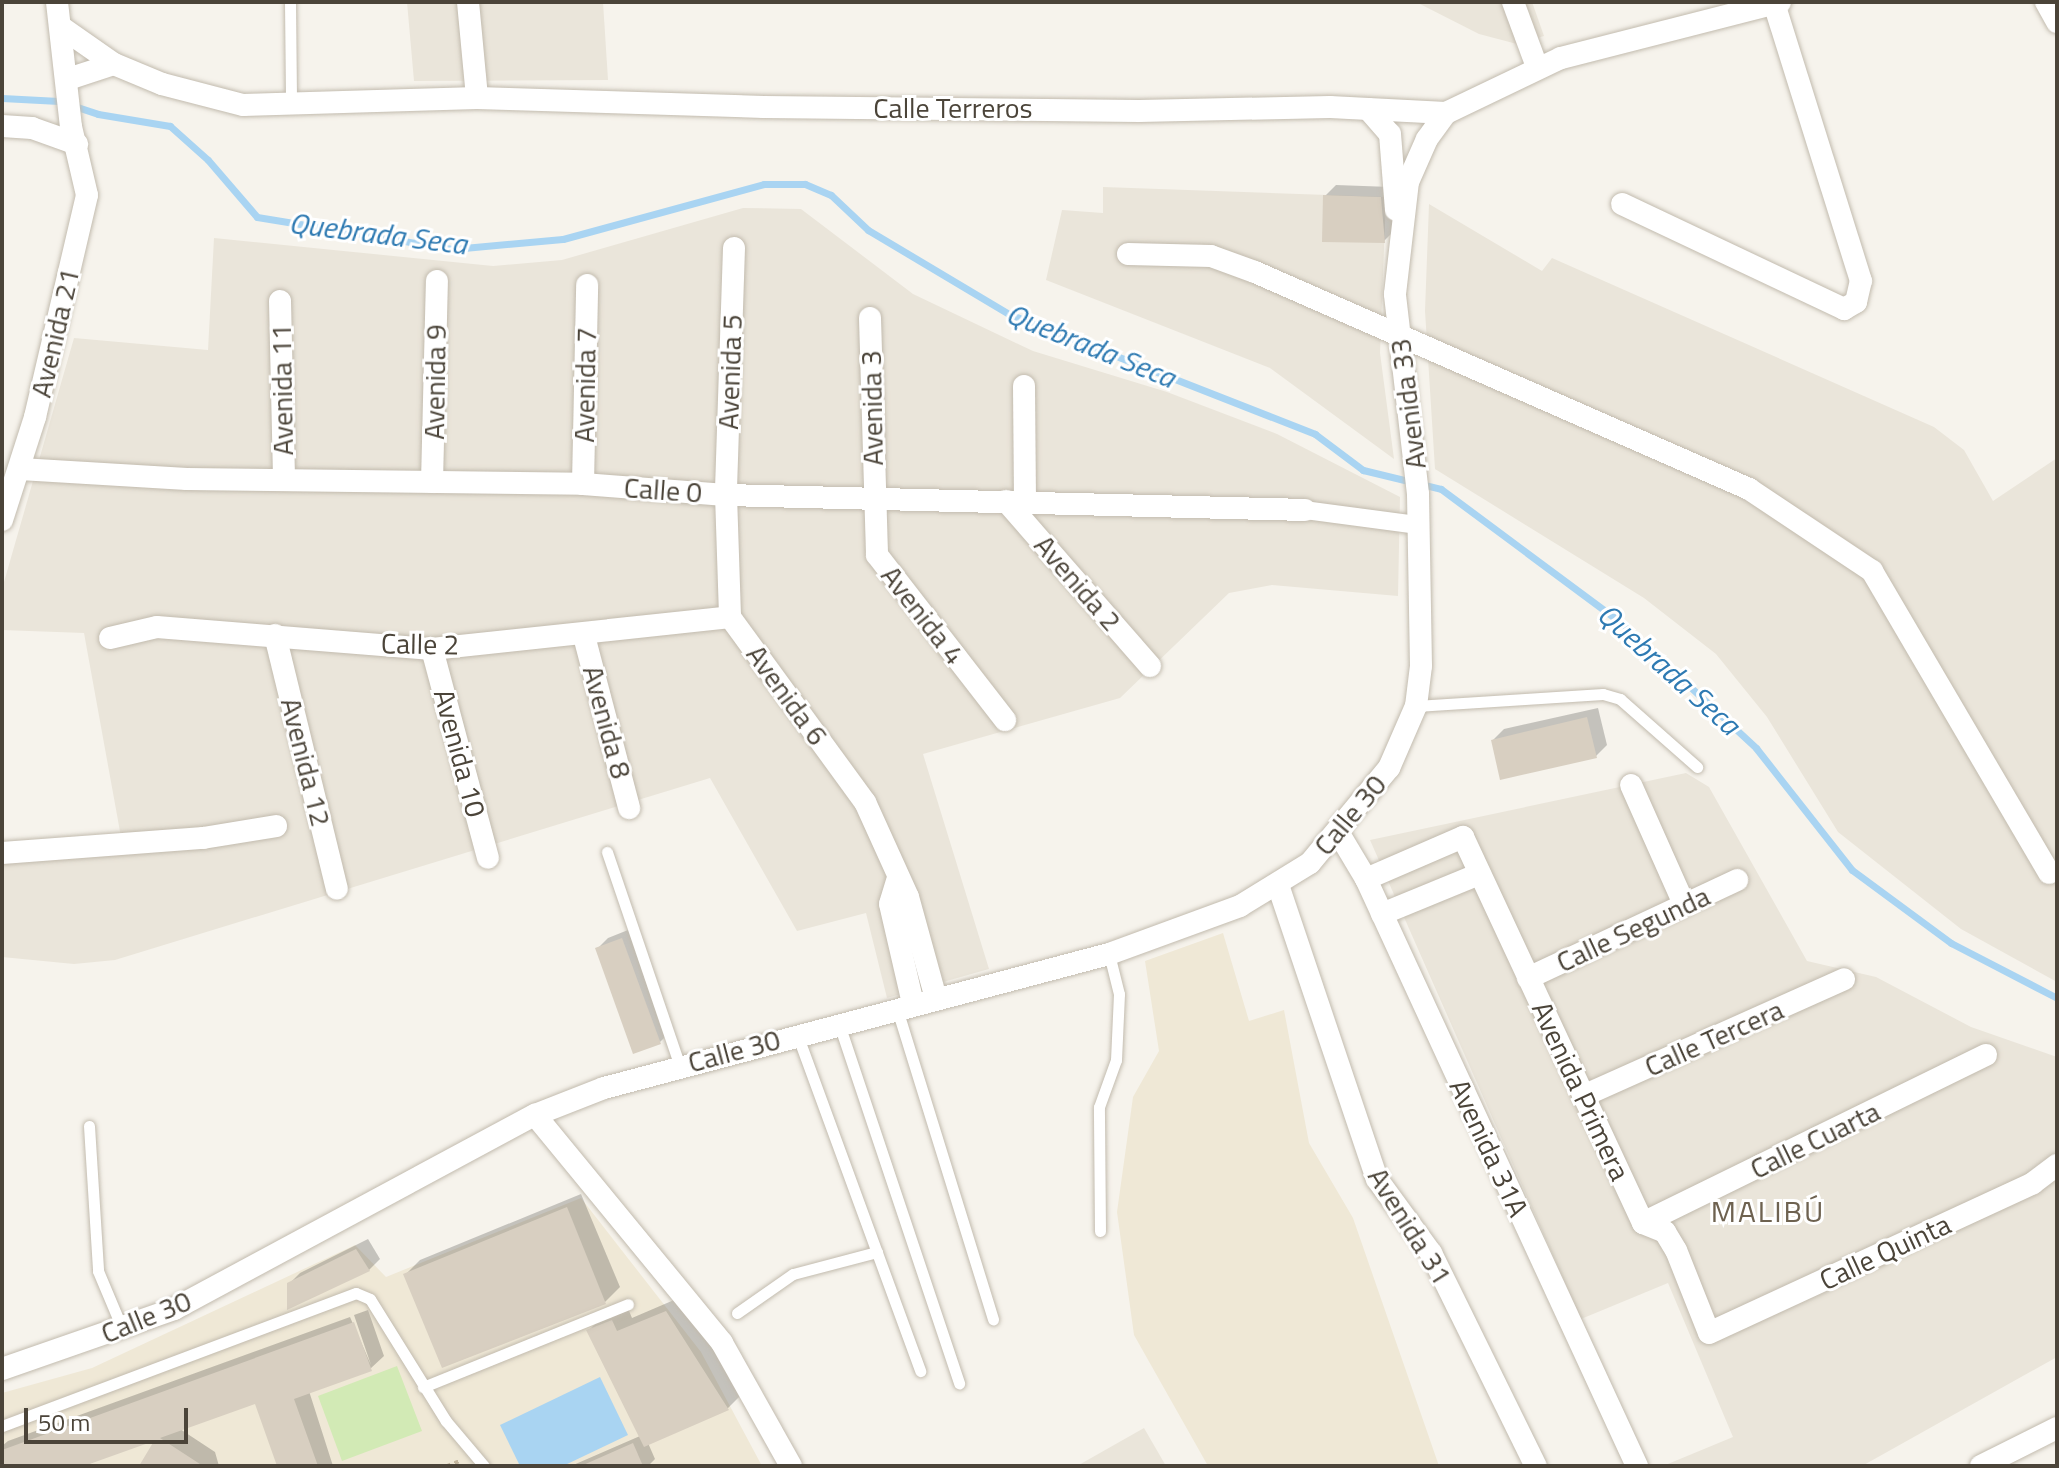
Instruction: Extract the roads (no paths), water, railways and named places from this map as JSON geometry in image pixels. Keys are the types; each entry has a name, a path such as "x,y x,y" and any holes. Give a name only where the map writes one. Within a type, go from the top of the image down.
{"street":[{"name":"Avenida 21","path":"2,520 20,469 87,195 74,136 57,2"},
{"path":"468,2 477,98"},
{"path":"1513,2 1537,67"},
{"path":"2046,2 2057,22"},
{"name":"Calle Terreros","path":"61,27 114,64 162,84 243,105 291,101 477,98 968,110 1368,109 1446,113 1537,67 1777,3"},
{"path":"1622,204 1844,309 1856,302 1861,281 1777,3"},
{"path":"69,86 114,64"},
{"path":"1368,109 1390,134 1398,230"},
{"name":"Avenida 33","path":"1416,706 1421,666 1417,467 1395,294 1398,230 1408,182 1427,139 1446,113"},
{"path":"2,126 74,136"},
{"name":"Avenida 5","path":"726,495 734,248"},
{"path":"1128,254 1211,256 1401,335 1749,489 1872,571 2049,873"},
{"name":"Avenida 9","path":"432,482 437,281"},
{"name":"Avenida 7","path":"583,484 587,285"},
{"name":"Avenida 11","path":"280,301 284,480"},
{"name":"Avenida 3","path":"870,318 873,497"},
{"path":"1015,501 1024,386"},
{"name":"Calle 0","path":"20,469 284,480 583,484 726,495 1305,510"},
{"name":"Avenida 6","path":"726,495 730,617 865,802 897,881 908,897 936,999"},
{"name":"Avenida 4","path":"873,497 877,555 1005,720"},
{"name":"Avenida 2","path":"1015,501 1150,666"},
{"path":"1305,510 1417,525"},
{"name":"Calle 2","path":"110,638 157,627 432,649 584,636 730,617"},
{"name":"Avenida 12","path":"275,635 337,889"},
{"name":"Avenida 8","path":"584,636 629,808"},
{"name":"Avenida 10","path":"432,649 488,858"},
{"name":"Calle 30","path":"2,1369 122,1329 282,1254 535,1115 680,1066 1109,954 1180,932 1278,885 1310,863 1389,768 1416,706"},
{"path":"1631,785 1684,904"},
{"path":"2,853 203,838 276,826"},
{"name":"Avenida 31A","path":"1338,832 1366,879 1637,1466"},
{"name":"Avenida Primera","path":"1366,879 1463,837 1643,1223 1665,1232 1676,1250 1709,1333"},
{"path":"1382,914 1479,874"},
{"name":"Calle Segunda","path":"1528,978 1737,880"},
{"name":"Avenida 6","path":"897,881 890,904 905,1006"},
{"name":"Avenida 31","path":"1278,885 1377,1179 1431,1253 1536,1466"},
{"name":"Calle Tercera","path":"1583,1096 1844,979"},
{"name":"Calle Cuarta","path":"1643,1223 1986,1055"},
{"path":"535,1115 722,1343 791,1466"},
{"name":"Calle Quinta","path":"1709,1333 2033,1183 2057,1165"},
{"path":"1981,1466 2057,1428"}],"lane":[{"path":"290,2 291,101"},
{"path":"1416,706 1603,694 1620,699 1697,767"},
{"path":"607,852 680,1066"},
{"path":"1100,1231 1099,1107 1116,1060 1119,1007 1109,954"},
{"path":"905,1006 993,1320"},
{"path":"839,1024 959,1383"},
{"path":"797,1034 920,1371"},
{"path":"89,1126 98,1271 122,1329"},
{"path":"737,1313 793,1274 877,1252"},
{"path":"2,1426 356,1293 370,1299 423,1387 484,1466"},
{"path":"423,1387 628,1304"}],"water":[{"path":"600,1377 628,1435 563,1466 520,1466 500,1425"}],"waterway":[{"name":"Quebrada Seca","path":"2,98 59,101 98,114 170,126 208,160 257,217 453,249 563,239 764,184 805,184 831,195 868,230 1009,314 1315,434 1363,470 1441,489 1619,621 1756,748 1852,870 1951,943 2057,998"}],"district":[{"name":"MALIBÚ","path":"1768,1211"}]}
